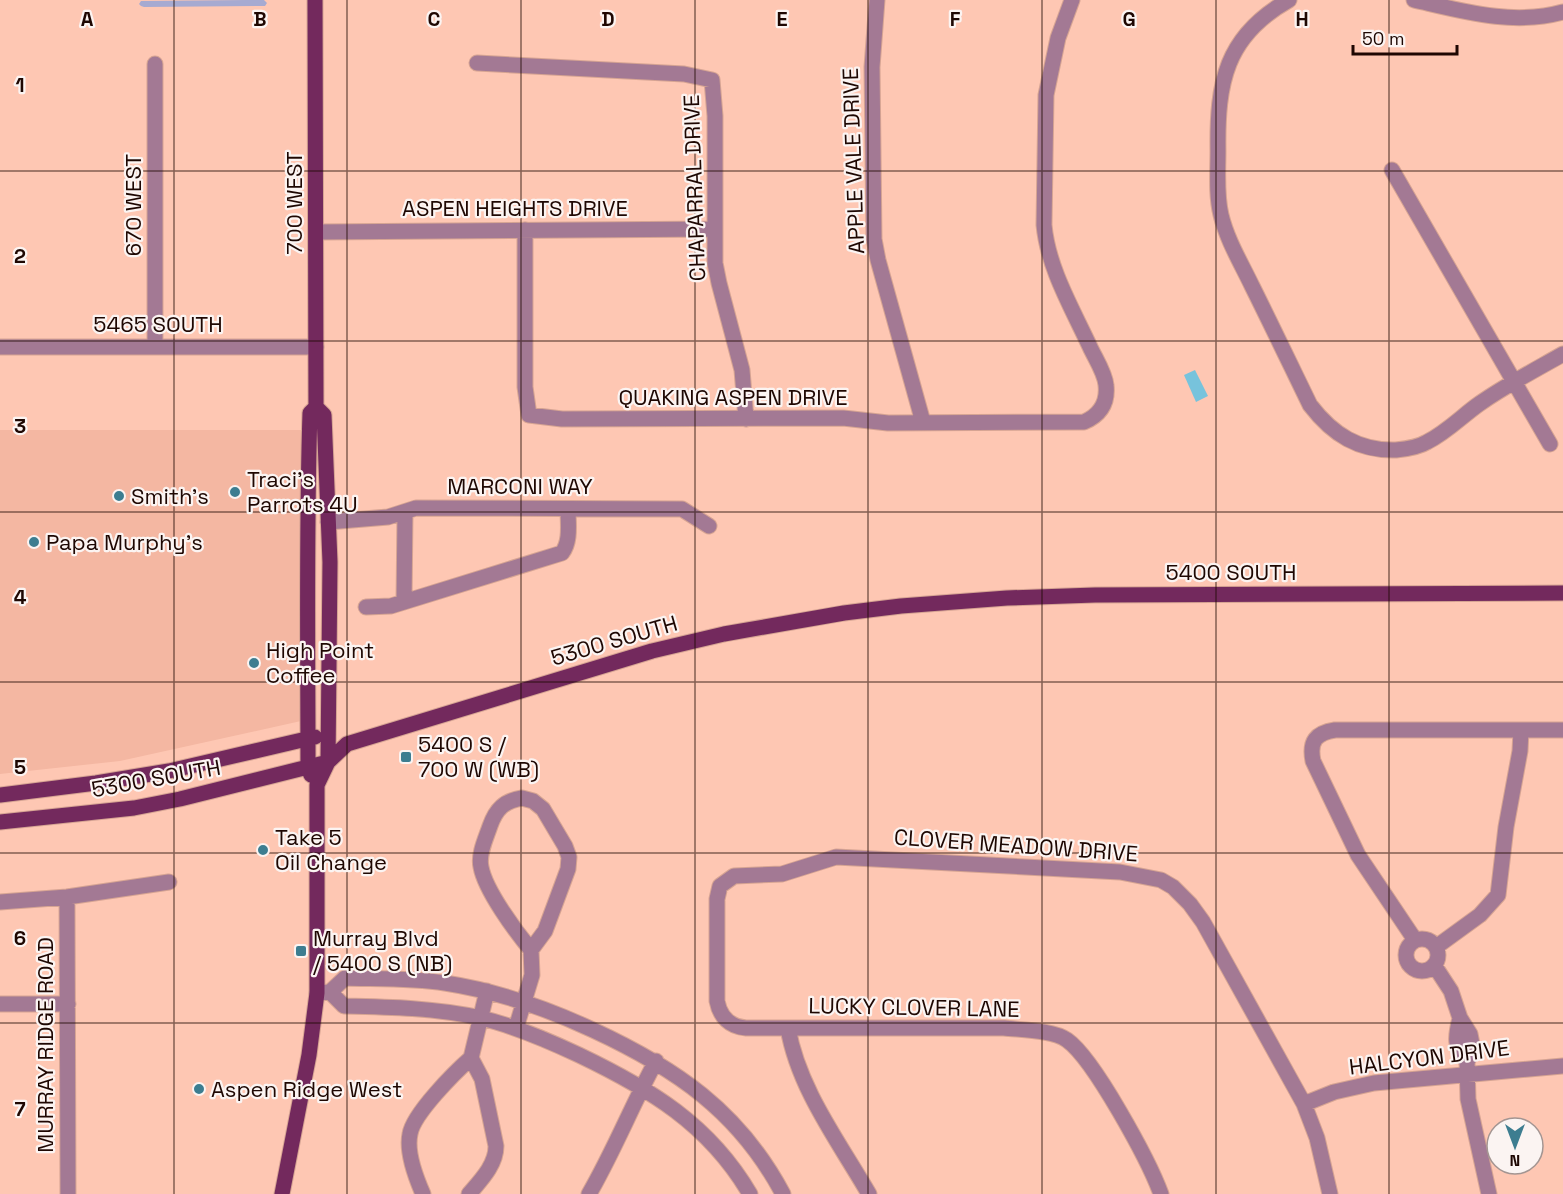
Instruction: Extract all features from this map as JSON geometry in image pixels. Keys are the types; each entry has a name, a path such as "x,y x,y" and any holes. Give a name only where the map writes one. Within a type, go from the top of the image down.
{"main road":[{"name":"700 WEST","path":"315,0 316,407 324,415 330,573 328,762"},
{"name":"700 WEST","path":"308,768 309,621 306,563 308,467 310,413 316,407"},
{"name":"5400 SOUTH","path":"900,606 1007,598 1095,595 1563,593"},
{"name":"5300 SOUTH","path":"0,822 134,808 180,799 328,762 347,744 652,651 724,634 844,613 900,606"},
{"name":"5300 SOUTH","path":"0,795 158,773 328,735"},
{"path":"328,735 347,744"},
{"path":"317,785 328,762"},
{"path":"282,1194 323,992 317,785 308,768"}],"street":[{"name":"APPLE VALE DRIVE","path":"876,0 872,67 874,239 923,423"},
{"name":"QUAKING ASPEN DRIVE","path":"525,230 525,387 529,415 562,419 843,418 888,423 1084,422 1101,410 1107,393 1106,381 1055,270 1044,225 1046,95 1058,38 1072,0"},
{"path":"1288,0 1270,11 1244,36 1224,76 1217,113 1218,200 1234,250 1311,405 1321,420 1346,440 1359,446 1381,450 1403,449 1425,444 1445,432 1480,403 1563,354"},
{"path":"1414,0 1498,17 1526,18 1563,12"},
{"name":"CHAPARRAL DRIVE","path":"477,63 684,74 712,80 715,116 715,263 742,370 746,419"},
{"name":"670 WEST","path":"155,64 155,346"},
{"path":"1392,171 1550,444"},
{"name":"ASPEN HEIGHTS DRIVE","path":"317,232 715,229"},
{"name":"5465 SOUTH","path":"0,346 316,346"},
{"name":"MARCONI WAY","path":"328,522 371,519 405,513 416,508 682,509 709,526"},
{"path":"366,607 391,606 562,553 567,547 568,509"},
{"path":"404,602 405,513"},
{"path":"1416,940 1351,841 1313,761 1312,744 1321,734 1335,730 1563,730"},
{"path":"1436,947 1480,915 1497,895 1519,757 1521,730"},
{"path":"516,1028 532,975 531,950 515,931 487,883 481,867 481,856 495,812 512,800 522,798 532,801 543,809 566,846 569,857 568,869 545,931 531,950"},
{"name":"CLOVER MEADOW DRIVE","path":"726,880 739,875 782,874 829,858 850,857 1120,873 1161,880 1182,895 1203,922 1304,1104 1317,1137 1330,1194"},
{"name":"LUCKY CLOVER LANE","path":"726,880 718,890 717,899 717,1000 719,1011 725,1019 735,1026 788,1028 1004,1028 1066,1038 1099,1078 1161,1194"},
{"path":"0,902 67,897 169,882"},
{"name":"MURRAY RIDGE ROAD","path":"67,897 68,1194"},
{"path":"1427,939 1436,947 1439,955 1434,965 1427,970 1421,971 1408,962 1407,951 1416,940 1427,939"},
{"path":"1434,965 1451,991 1460,1018 1470,1034 1473,1049 1468,1068 1468,1099 1489,1194"},
{"path":"750,1194 721,1153 690,1121 642,1086 557,1045 516,1028 481,1018 400,1007 344,1006 323,992 345,978 425,980 487,991 525,1002 579,1023 656,1061 688,1082 724,1114 764,1162 783,1194"},
{"path":"423,1194 410,1151 409,1136 413,1125 448,1078 471,1058 487,991"},
{"path":"0,1004 68,1004"},
{"path":"788,1028 792,1049 816,1105 869,1194"},
{"path":"469,1194 490,1167 496,1153 482,1079 471,1058"},
{"path":"589,1194 656,1061"},
{"name":"HALCYON DRIVE","path":"1304,1104 1334,1092 1367,1084 1468,1068 1563,1066"}],"shaded area":[{"path":"264,0 267,3 265,6 144,7 139,4 141,1"},
{"path":"1195,370 1208,396 1196,402 1184,375"},
{"path":"0,430 303,430 301,721 120,761 0,774"}],"place":[{"name":"Traci's Parrots 4U","path":"235,492"},
{"name":"Smith's","path":"119,496"},
{"name":"Papa Murphy's","path":"34,542"},
{"name":"High Point Coffee","path":"254,663"},
{"name":"5400 S / 700 W (WB)","path":"406,757"},
{"name":"Take 5 Oil Change","path":"263,850"},
{"name":"Murray Blvd / 5400 S (NB)","path":"301,951"},
{"name":"Aspen Ridge West","path":"199,1089"}]}
